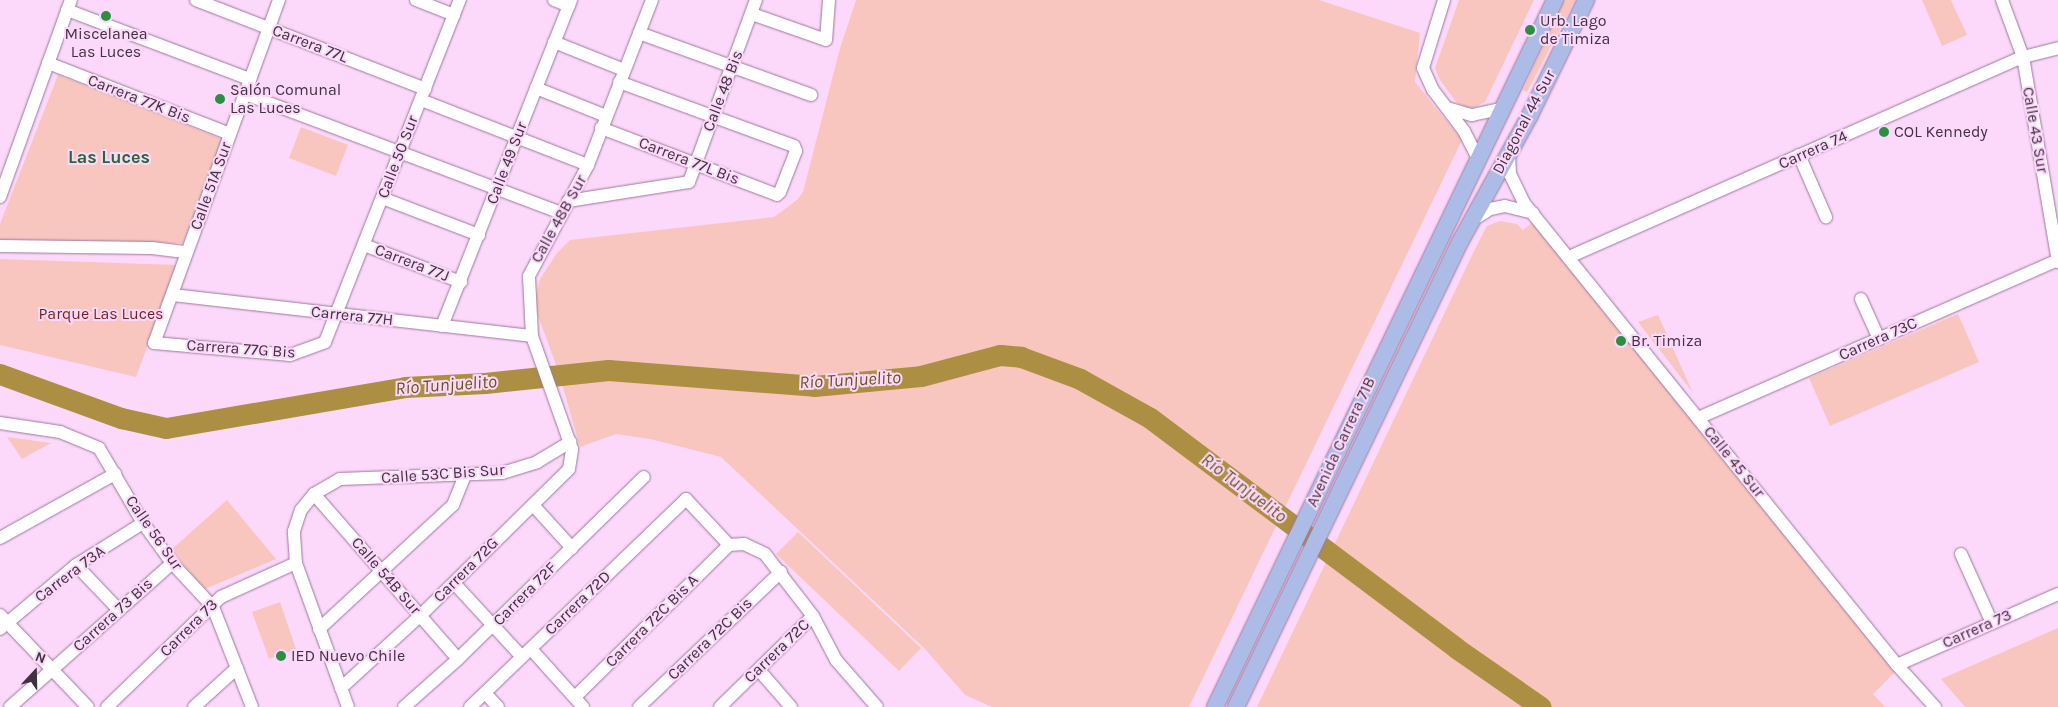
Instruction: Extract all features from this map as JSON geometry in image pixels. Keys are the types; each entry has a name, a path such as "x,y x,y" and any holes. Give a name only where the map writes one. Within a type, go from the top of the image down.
{"main road":[{"name":"Diagonal 44 Sur","path":"1442,231 1477,157 1504,108 1555,0"},
{"name":"Diagonal 44 Sur","path":"1460,242 1510,150 1586,0"},
{"name":"Avenida Carrera 71B","path":"1215,707 1442,231"},
{"name":"Avenida Carrera 71B","path":"1236,707 1460,242"}],"street":[{"name":"Carrera 77L","path":"196,0 268,28 423,94 517,138 588,165"},
{"name":"Calle 51A Sur","path":"154,343 278,0"},
{"path":"416,0 454,15"},
{"name":"Calle 50 Sur","path":"338,314 460,0"},
{"path":"554,0 570,3"},
{"name":"Calle 48B Sur","path":"570,442 543,362 532,336 527,294 529,276 588,165 603,122 652,0"},
{"name":"Calle 48 Bis","path":"568,201 689,182 756,0"},
{"path":"752,14 826,40 829,0"},
{"path":"1444,0 1423,68 1426,79 1447,108 1477,157"},
{"name":"Calle 43 Sur","path":"2002,0 2023,57 2058,261"},
{"name":"Calle 49 Sur","path":"442,326 570,3"},
{"path":"0,197 69,5 250,79"},
{"path":"639,33 811,95"},
{"path":"554,42 622,76 714,117"},
{"name":"Carrera 74","path":"1569,257 2023,57 2058,48"},
{"name":"Carrera 77K Bis","path":"48,64 230,134"},
{"name":"Carrera 77L Bis","path":"536,88 603,122 696,164 777,195 796,151 794,146 714,117"},
{"path":"244,94 562,213"},
{"path":"1447,108 1472,115 1504,108"},
{"name":"Calle 45 Sur","path":"1510,150 1508,166 1515,189 1897,665 1935,707"},
{"path":"1799,156 1826,217"},
{"path":"382,198 479,235"},
{"path":"1469,224 1478,215 1505,206 1535,214"},
{"name":"Carrera 77J","path":"364,245 461,282"},
{"path":"0,246 152,248 187,252"},
{"name":"Carrera 73C","path":"1698,418 2058,261"},
{"name":"Carrera 77H","path":"172,295 532,336"},
{"path":"1861,298 1879,339"},
{"name":"Carrera 77G Bis","path":"154,343 300,354 325,342 338,314"},
{"name":"Calle 56 Sur","path":"1,422 87,441 99,448 143,523 172,563 213,607 252,707"},
{"name":"Calle 53C Bis Sur","path":"314,494 340,479 465,476 511,470 537,462 570,442"},
{"name":"Carrera 72G","path":"341,688 454,583 568,470 572,456 570,442"},
{"path":"0,538 115,474"},
{"path":"319,629 453,505 465,476"},
{"name":"Carrera 72F","path":"404,707 458,659 644,477"},
{"path":"314,494 301,510 294,531 296,563 348,707"},
{"name":"Calle 54B Sur","path":"314,494 458,659"},
{"name":"Carrera 72D","path":"470,707 686,499 729,545"},
{"path":"533,505 572,548"},
{"name":"Carrera 73A","path":"3,622 76,565 143,523"},
{"path":"729,545 744,544 765,554 781,572 813,616 836,660 878,707"},
{"name":"Carrera 72C Bis A","path":"579,702 729,545"},
{"path":"1961,554 1992,623"},
{"name":"Carrera 73 Bis","path":"10,707 172,563"},
{"name":"Carrera 73","path":"107,707 213,607 221,597 296,563"},
{"path":"76,565 119,610"},
{"name":"Carrera 72C Bis","path":"639,707 781,572"},
{"path":"454,583 493,625 579,702"},
{"name":"Carrera 73","path":"1897,665 2058,594"},
{"name":"Carrera 72C","path":"720,707 813,616"},
{"path":"3,622 53,668 88,707"},
{"path":"194,707 237,668"},
{"path":"759,670 791,707"},
{"path":"485,693 498,707"}],"green space":[{"path":"856,0 1319,0 1420,33 1415,82 1462,140 1189,707 992,707 965,695 925,649 721,457 650,439 616,434 580,447 558,370 534,305 540,279 557,253 570,240 774,217 797,200 803,192 840,48"},
{"path":"1459,0 1534,0 1485,102 1471,109 1457,103 1440,80 1435,68"},
{"path":"1564,0 1575,0 1527,92 1523,90"},
{"path":"1922,0 1951,0 1967,35 1942,46"},
{"path":"58,75 224,140 183,243 0,240 0,224"},
{"path":"301,127 348,145 336,176 289,158"},
{"path":"1500,221 1517,224 1523,230 1533,222 1896,671 1873,694 1885,707 1257,707 1476,247 1487,226"},
{"name":"Parque Las Luces","path":"0,259 178,265 136,377 0,345"},
{"path":"1958,314 1979,362 1830,426 1809,378"},
{"path":"1658,315 1693,393 1638,322"},
{"path":"7,437 51,443 22,459"},
{"path":"227,500 276,559 205,589 171,550"},
{"path":"798,532 921,648 899,671 776,554"},
{"path":"280,602 296,649 269,659 252,612"},
{"path":"2058,628 2058,707 1965,707 1941,679"}],"waterway":[{"name":"Río Tunjuelito","path":"0,374 121,418 166,428 405,387 485,383 608,370 814,386 921,376 1000,355 1021,357 1080,379 1150,418 1456,648 1541,707"}],"place":[{"name":"Miscelanea Las Luces","path":"106,16"},
{"name":"Urb. Lago de Timiza","path":"1530,30"},
{"name":"Salón Comunal Las Luces","path":"220,99"},
{"name":"COL Kennedy","path":"1884,132"},
{"name":"Br. Timiza","path":"1621,341"},
{"name":"IED Nuevo Chile","path":"281,656"}],"district":[{"name":"Las Luces","path":"109,157"}]}
